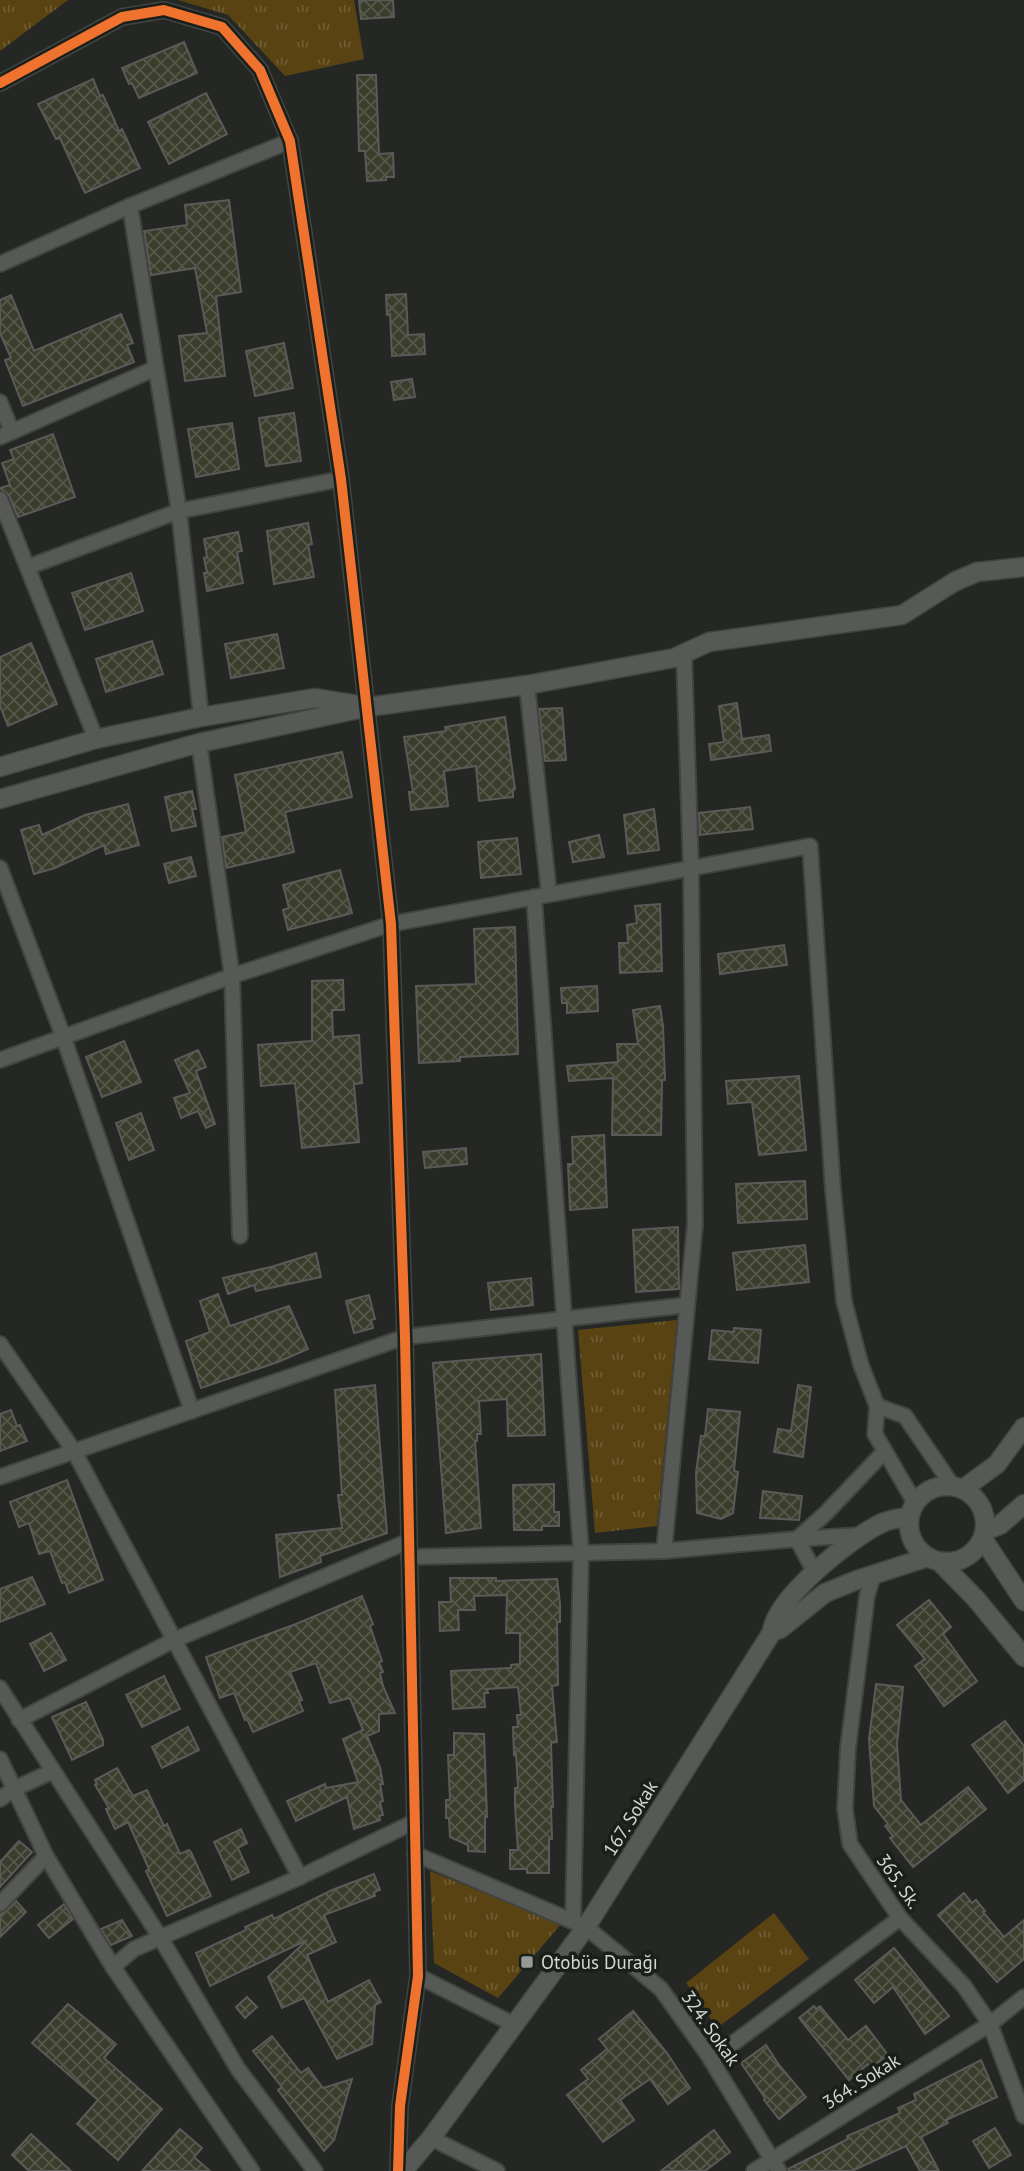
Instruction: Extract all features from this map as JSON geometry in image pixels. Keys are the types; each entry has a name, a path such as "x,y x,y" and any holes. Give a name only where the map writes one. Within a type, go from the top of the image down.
{"street":[{"path":"0,83 122,17 159,5 222,27 260,70 290,141 341,479 391,924 405,1337 418,1976 400,2106 398,2171"},
{"path":"0,264 130,206 290,141"},
{"path":"130,206 179,511 201,717"},
{"path":"0,402 6,435 156,368"},
{"path":"28,567 179,511 341,479"},
{"path":"0,499 96,738"},
{"path":"0,799 200,743 368,707 527,684 674,658 709,642 902,615 954,582 976,572 1024,568"},
{"path":"664,1551 695,1224 691,870 684,653"},
{"path":"527,684 549,893"},
{"path":"0,767 96,738 315,698 368,707"},
{"path":"200,743 232,976 240,1236"},
{"path":"0,1060 232,976 391,924 810,846 833,1190 844,1301 861,1365 877,1406 875,1434 912,1510 911,1538 918,1549 934,1559 976,1599 1024,1657"},
{"path":"0,869 63,1036 192,1411"},
{"path":"534,897 581,1552 580,1924"},
{"path":"0,1477 405,1337 687,1305"},
{"path":"0,1344 74,1451 300,1877"},
{"path":"877,1406 905,1416 958,1487 979,1503 984,1515 984,1535 1024,1601"},
{"path":"912,1510 935,1488 958,1487 997,1464 1024,1427"},
{"path":"797,1539 825,1514 884,1452"},
{"path":"772,1632 780,1629 825,1593 934,1559 952,1562 964,1558 974,1550 984,1535 1024,1504"},
{"name":"167. Sokak","path":"403,2171 431,2138 513,2024 772,1632 773,1622 787,1601 814,1571 862,1535 883,1522 912,1510"},
{"path":"409,1557 664,1551 862,1535"},
{"path":"797,1539 814,1571"},
{"path":"19,1720 174,1640 409,1541"},
{"name":"365. Sk.","path":"873,1576 867,1595 848,1748 845,1809 850,1844 900,1918 964,1986 990,2024 1024,2116"},
{"path":"0,1688 160,1937 238,2069 315,2171"},
{"path":"0,1759 46,1856 113,1966 252,2171"},
{"path":"0,1799 14,1789 53,1771"},
{"path":"113,1966 134,1949 300,1877 414,1822"},
{"name":"324. Sokak","path":"415,1854 580,1924 661,1989 711,2060 776,2164"},
{"path":"0,1904 46,1856"},
{"path":"711,2060 900,1918"},
{"path":"418,1976 513,2024"},
{"name":"364. Sokak","path":"754,2171 776,2164 990,2024 1024,1997"},
{"path":"431,2138 497,2171"}],"green space":[{"path":"0,0 68,0 0,51"},
{"path":"178,0 354,0 364,59 285,76 228,15"},
{"path":"677,1320 657,1526 595,1533 578,1330"},
{"path":"430,1871 561,1924 498,1998 434,1963"},
{"path":"774,1913 809,1959 717,2028 686,1983"}],"building":[{"path":"393,0 394,17 361,19 359,1"},
{"path":"184,42 197,73 139,98 122,68"},
{"path":"357,75 376,75 379,154 393,153 394,177 386,177 386,180 367,181 365,151 359,151"},
{"path":"93,79 119,131 122,129 140,168 85,193 60,138 56,139 38,104"},
{"path":"206,93 227,134 169,164 148,122"},
{"path":"229,200 241,292 216,296 225,376 185,381 179,336 207,333 195,268 151,275 144,231 187,225 185,205"},
{"path":"406,294 408,335 424,334 425,354 392,356 390,314 387,315 386,295"},
{"path":"11,295 34,351 121,314 133,343 127,345 134,362 23,406 5,360 11,358 0,333 0,300"},
{"path":"284,343 293,388 255,396 246,351"},
{"path":"412,379 415,397 394,400 391,382"},
{"path":"294,413 301,461 266,466 259,418"},
{"path":"232,423 239,469 196,477 188,429"},
{"path":"53,434 75,497 18,517 9,495 0,488 10,485 2,463 14,459 10,450"},
{"path":"308,523 312,544 308,545 314,577 274,584 267,531"},
{"path":"238,532 242,551 237,552 243,583 207,591 204,539"},
{"path":"131,573 143,611 85,630 72,593"},
{"path":"277,634 284,668 231,678 225,644"},
{"path":"152,641 163,674 106,692 96,659"},
{"path":"31,643 57,704 8,726 0,706 0,657"},
{"path":"737,703 742,739 769,735 771,751 711,760 709,744 724,742 719,706"},
{"path":"562,708 566,760 545,761 539,709"},
{"path":"505,717 515,789 513,797 479,801 476,766 444,771 448,806 411,810 409,792 413,792 404,737 446,731 445,727"},
{"path":"342,752 352,797 285,812 294,852 226,868 222,837 246,832 235,775"},
{"path":"192,791 196,826 172,831 165,797"},
{"path":"128,804 139,845 106,854 104,845 55,868 34,874 21,830 39,825 42,835 85,815"},
{"path":"750,807 753,829 700,835 699,813"},
{"path":"654,809 659,850 628,854 624,815"},
{"path":"599,835 604,857 573,862 569,842"},
{"path":"517,838 521,874 481,878 478,842"},
{"path":"191,857 196,876 169,883 164,864"},
{"path":"340,870 352,913 288,930 283,910 289,908 283,885"},
{"path":"660,904 662,971 620,973 619,943 628,943 627,925 637,923 635,906"},
{"path":"515,927 518,1054 460,1057 460,1061 419,1063 416,986 476,984 474,929"},
{"path":"784,945 787,965 720,974 718,954"},
{"path":"343,980 344,1010 332,1010 333,1037 359,1035 362,1083 354,1084 359,1142 302,1148 295,1083 261,1086 258,1045 312,1041 312,981"},
{"path":"597,986 598,1011 567,1013 567,1003 562,1003 561,988"},
{"path":"660,1006 665,1080 662,1080 661,1135 612,1135 613,1078 569,1081 567,1066 618,1062 617,1044 638,1044 633,1010"},
{"path":"124,1041 141,1082 102,1097 86,1057"},
{"path":"198,1050 206,1067 196,1071 215,1124 206,1128 198,1111 181,1118 174,1098 190,1093 175,1060"},
{"path":"799,1076 806,1150 759,1155 752,1102 728,1104 726,1081"},
{"path":"141,1113 154,1150 129,1160 116,1123"},
{"path":"604,1135 607,1207 570,1210 568,1164 573,1164 572,1137"},
{"path":"466,1148 467,1164 425,1168 423,1152"},
{"path":"805,1181 807,1219 738,1223 736,1184"},
{"path":"678,1227 679,1289 636,1292 633,1230"},
{"path":"805,1245 809,1282 737,1290 733,1253"},
{"path":"316,1253 321,1277 256,1291 254,1285 228,1294 223,1278"},
{"path":"531,1278 533,1305 491,1310 488,1283"},
{"path":"218,1294 230,1326 289,1306 308,1349 201,1388 186,1341 210,1332 200,1301"},
{"path":"369,1295 375,1319 371,1320 373,1328 354,1333 346,1301"},
{"path":"734,1328 761,1330 758,1363 709,1359 712,1330 734,1332"},
{"path":"541,1354 545,1435 508,1436 507,1399 479,1401 481,1434 477,1434 475,1441 481,1528 446,1533 433,1363"},
{"path":"375,1385 387,1533 320,1556 321,1562 280,1577 276,1535 342,1528 338,1495 342,1495 335,1390"},
{"path":"798,1385 811,1387 803,1457 774,1452 778,1429 791,1431"},
{"path":"708,1409 740,1412 734,1471 738,1472 733,1513 721,1519 697,1513 696,1473"},
{"path":"11,1410 27,1441 0,1451 0,1414"},
{"path":"67,1480 103,1580 69,1593 65,1582 62,1583 50,1551 39,1554 29,1523 19,1527 10,1502"},
{"path":"554,1484 554,1512 559,1512 559,1526 542,1526 542,1530 514,1530 513,1485"},
{"path":"763,1491 802,1496 799,1520 760,1518"},
{"path":"32,1577 45,1604 0,1622 0,1589"},
{"path":"450,1578 496,1578 496,1581 557,1579 560,1603 560,1622 557,1622 558,1685 552,1686 557,1742 551,1743 553,1807 551,1806 549,1873 527,1873 527,1869 510,1869 510,1850 518,1850 515,1788 518,1788 513,1727 518,1727 517,1715 521,1715 518,1687 487,1689 488,1693 484,1693 485,1707 453,1709 451,1671 511,1668 511,1665 520,1664 520,1633 506,1633 507,1595 474,1596 475,1610 458,1610 459,1630 440,1631 439,1602 451,1602"},
{"path":"362,1596 373,1624 370,1626 382,1661 379,1662 383,1672 380,1673 383,1686 395,1713 379,1714 379,1731 367,1736 380,1767 383,1801 380,1802 383,1815 379,1816 380,1820 354,1829 347,1797 296,1821 287,1801 325,1784 326,1788 358,1782 343,1739 363,1730 350,1698 330,1703 316,1663 290,1672 302,1700 299,1701 303,1711 253,1732 234,1693 220,1698 206,1657"},
{"path":"929,1600 951,1627 943,1634 977,1681 944,1706 915,1666 925,1659 897,1625"},
{"path":"51,1633 66,1660 44,1671 30,1644"},
{"path":"164,1676 180,1709 142,1727 126,1695"},
{"path":"876,1684 903,1687 897,1744 901,1800 921,1825 968,1787 986,1809 913,1867 890,1838 893,1836 885,1826 888,1824 874,1806 869,1739"},
{"path":"86,1702 103,1745 72,1760 52,1717"},
{"path":"1005,1721 1024,1746 1024,1780 1008,1793 972,1745"},
{"path":"188,1727 199,1750 162,1768 152,1747"},
{"path":"454,1733 484,1734 487,1817 485,1852 468,1851 468,1845 450,1837 446,1800 450,1800 448,1755 454,1755"},
{"path":"117,1768 133,1796 147,1790 164,1826 167,1824 180,1854 189,1850 191,1852 211,1896 167,1916 146,1871 149,1869 128,1822 115,1829 106,1809 109,1808 95,1785 95,1780"},
{"path":"241,1829 247,1843 238,1848 249,1872 232,1880 214,1842"},
{"path":"19,1841 32,1852 0,1887 0,1862"},
{"path":"374,1874 380,1890 374,1892 375,1896 324,1915 336,1942 307,1955 328,2002 369,1980 381,2002 375,2005 372,2044 337,2059 304,1998 282,2008 268,1977 307,1940 210,1986 196,1953 272,1915 274,1919 332,1890"},
{"path":"964,1893 972,1903 976,1900 1004,1937 1024,1920 1024,1959 997,1982 938,1915"},
{"path":"16,1901 26,1912 0,1937 0,1915"},
{"path":"64,1904 73,1919 49,1938 38,1925"},
{"path":"122,1920 132,1936 111,1945 101,1929"},
{"path":"894,1948 949,2016 925,2034 893,1987 874,2003 855,1980"},
{"path":"247,1997 257,2007 245,2018 236,2007"},
{"path":"68,2004 116,2044 104,2058 162,2109 118,2160 77,2124 98,2100 32,2043"},
{"path":"814,2006 816,2009 820,2006 848,2040 866,2026 888,2055 871,2068 868,2064 849,2080 799,2018"},
{"path":"633,2011 667,2053 690,2088 668,2104 650,2079 620,2100 634,2120 603,2142 567,2095 588,2079 581,2070 607,2049 599,2039"},
{"path":"272,2036 301,2073 308,2068 323,2088 352,2079 334,2140 324,2151 278,2090 282,2087 253,2051"},
{"path":"766,2045 806,2097 779,2119 741,2063"},
{"path":"981,2060 997,2097 946,2120 948,2123 921,2137 939,2171 920,2171 906,2146 852,2171 789,2171 788,2169 848,2139 847,2136 900,2113 898,2108 916,2100 914,2094"},
{"path":"995,2128 1011,2155 989,2168 973,2141"},
{"path":"180,2129 202,2148 194,2157 210,2171 142,2171"},
{"path":"714,2130 730,2152 705,2171 661,2171"},
{"path":"31,2134 71,2171 29,2171 12,2155"}],"cycle path":[{"path":"0,83 122,17 164,10 222,27 260,70 290,141 341,479 391,924 405,1337 418,1976 400,2106 398,2171"}],"place":[{"name":"Otobüs Durağı","path":"527,1962"}]}
